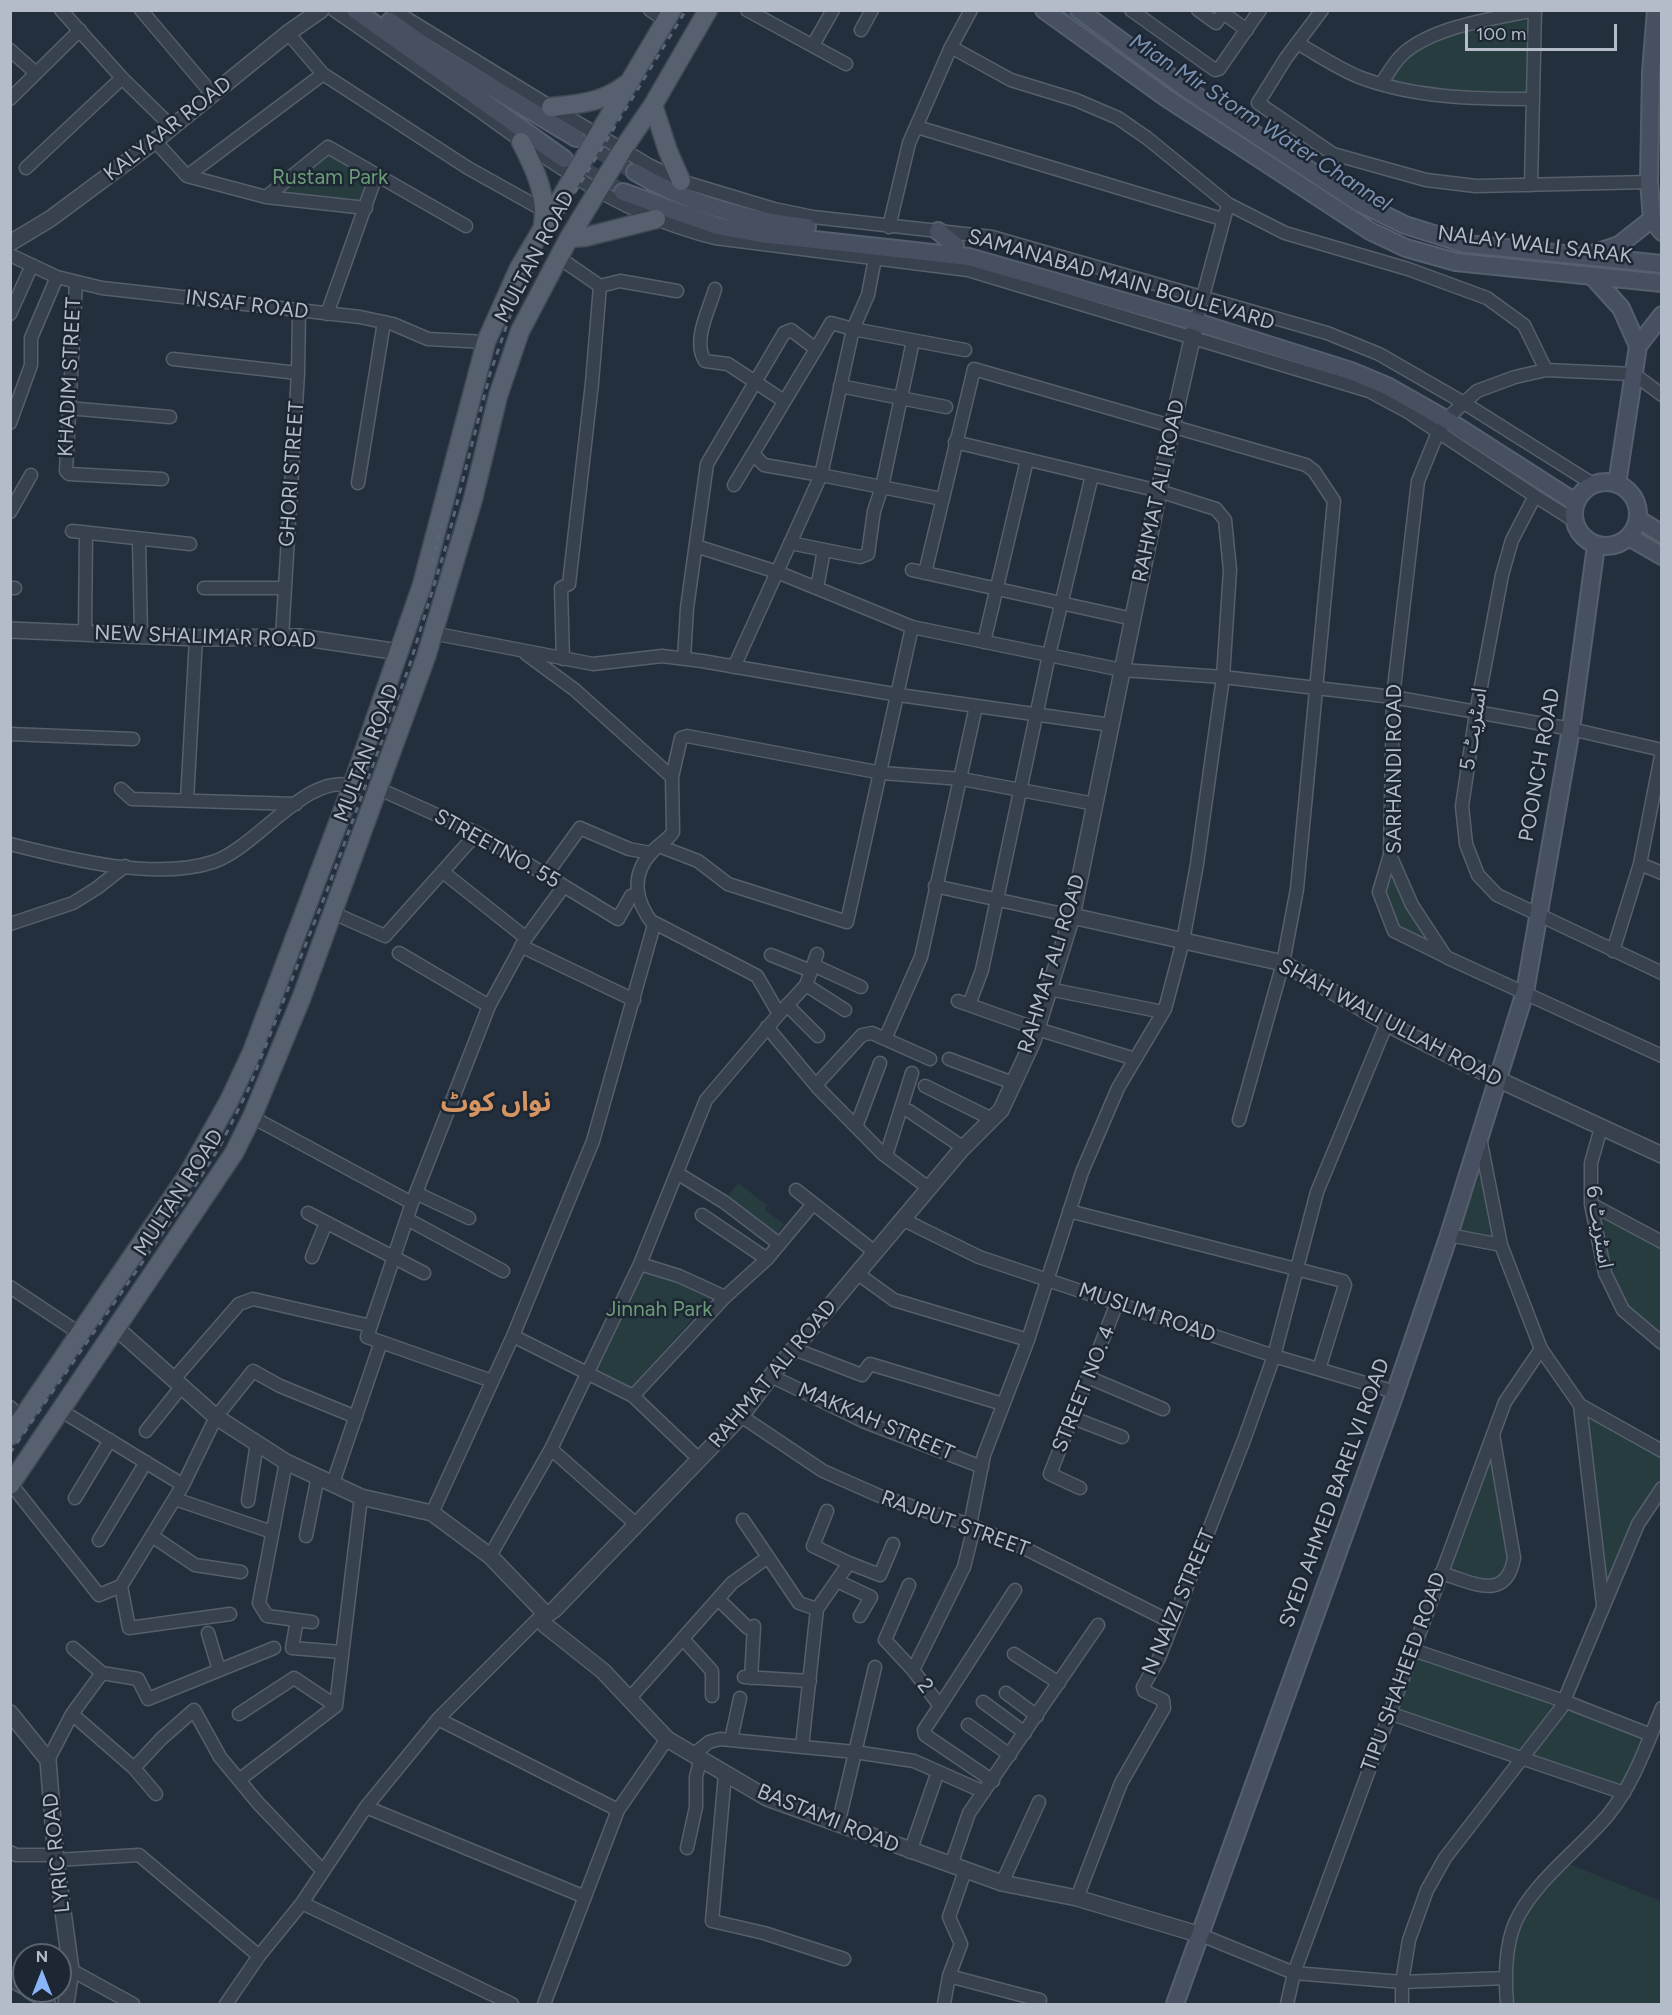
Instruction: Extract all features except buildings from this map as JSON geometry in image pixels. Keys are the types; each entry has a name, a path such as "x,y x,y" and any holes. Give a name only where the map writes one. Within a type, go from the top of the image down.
{"main road":[{"path":"355,10 564,159"},
{"path":"375,10 433,52 576,138"},
{"name":"MULTAN ROAD","path":"11,1484 234,1153 252,1118 301,999 331,912 410,704 473,499 508,362 528,311 568,238 653,105 708,10"},
{"name":"NALAY WALI SARAK","path":"1044,10 1165,97 1370,231 1406,248 1432,257 1474,265 1662,283"},
{"name":"NALAY WALI SARAK","path":"1079,10 1176,81 1358,202 1405,225 1466,244 1662,264"},
{"path":"1581,254 1600,253 1657,226 1649,182 1656,73 1656,10"},
{"name":"MULTAN ROAD","path":"10,1436 16,1413 79,1333 161,1215 207,1142 252,1052 352,786 422,585 486,342 544,219 573,177 668,15"},
{"path":"1165,97 1176,81"},
{"path":"551,107 592,102 611,97 630,82"},
{"path":"653,105 668,151 681,181"},
{"path":"521,142 535,173 544,219"},
{"name":"SAMANABAD MAIN BOULEVARD","path":"634,172 698,203 751,218 951,250 1005,267 1197,317 1362,375 1450,417 1583,493"},
{"name":"SAMANABAD MAIN BOULEVARD","path":"623,192 717,226 760,234 951,250"},
{"path":"568,238 585,237 656,219"},
{"path":"929,265 951,250 938,231"},
{"path":"1592,276 1621,308 1638,346"},
{"path":"1617,484 1638,346 1662,315"},
{"path":"1617,484 1634,497 1638,519 1629,537 1614,546 1596,546 1586,540 1573,520 1583,493 1617,484"},
{"path":"1638,519 1662,534"},
{"path":"1629,537 1662,556"},
{"name":"POONCH ROAD","path":"1525,992 1571,729 1596,546"},
{"name":"SYED AHMED BARELVI ROAD","path":"1175,2004 1395,1392 1449,1234 1525,992"},
{"path":"161,1215 183,1230"}],"street":[{"path":"61,10 122,78 172,127"},
{"path":"141,10 213,95"},
{"name":"KALYAAR ROAD","path":"10,243 50,219 155,141 288,33 321,10"},
{"path":"334,10 573,177 675,228 715,238 968,270 1197,317 1327,333 1379,354 1535,496 1573,520"},
{"path":"393,10 598,135 681,181 774,208 889,227 992,237 1197,317"},
{"path":"650,10 668,15"},
{"path":"747,10 770,16 846,64"},
{"path":"813,45 834,10"},
{"path":"861,30 872,10"},
{"path":"889,227 909,143 951,47 971,10"},
{"path":"1131,10 1215,70 1219,69 1260,10"},
{"path":"1198,10 1216,23 1223,13 1247,30"},
{"path":"1323,10 1297,43 1258,103 1333,154 1426,180 1476,186 1649,182"},
{"path":"1382,84 1399,58 1419,44 1469,25 1536,10 1531,185"},
{"path":"10,99 80,30"},
{"path":"288,33 323,74 544,219"},
{"path":"1297,43 1358,76 1382,84 1420,93 1471,99 1533,99"},
{"path":"951,47 1011,80 1076,100 1119,118 1228,204 1285,233 1408,269 1487,297 1524,325 1546,370"},
{"path":"10,50 36,73"},
{"path":"187,176 323,74"},
{"path":"26,168 122,78"},
{"path":"917,127 1222,219"},
{"path":"155,141 187,176 266,197 366,208"},
{"path":"266,197 328,147 466,226"},
{"path":"327,314 376,176"},
{"path":"1197,317 1222,219 1228,204"},
{"name":"INSAF ROAD","path":"10,255 57,277 102,288 236,302 384,322 428,339 486,342"},
{"path":"558,257 600,286 620,281 677,291"},
{"path":"734,667 821,475 852,329 868,295 875,258"},
{"path":"10,314 32,265"},
{"path":"10,423 31,365 32,338 57,277"},
{"name":"KHADIM STREET","path":"76,282 66,471 69,474 162,479"},
{"path":"563,659 561,588 568,584 592,383 600,286"},
{"path":"716,289 699,352 705,361 728,364 784,401"},
{"name":"GHORI STREET","path":"282,637 298,373 299,311"},
{"name":"RAHMAT ALI ROAD","path":"543,1617 554,1610 741,1416 771,1376 964,1148 1001,1110 1037,1029 1072,916 1172,427 1197,317"},
{"path":"358,483 384,322"},
{"path":"734,485 831,323 964,350"},
{"path":"684,659 687,608 706,464 787,330 816,349"},
{"path":"790,543 865,557 868,554 874,511 882,487 913,341"},
{"path":"173,359 298,373"},
{"path":"1133,619 919,571 942,499 974,369 1311,467 1334,501 1298,889 1283,963 1239,1120"},
{"path":"1450,417 1477,391 1496,382 1546,370 1634,374 1662,395"},
{"path":"840,386 946,407"},
{"path":"68,408 170,417"},
{"path":"1450,417 1583,493"},
{"name":"SARHANDI ROAD","path":"1446,957 1412,905 1390,855 1393,698 1418,481 1450,417"},
{"name":"2","path":"955,442 1159,490 1216,509 1226,520 1230,570 1223,677 1197,864 1183,941 1163,1012 1135,1059 1100,1127 1069,1211 1028,1340 982,1467 964,1567 913,1670 940,1706 924,1730 924,1734 993,1781"},
{"path":"753,454 764,465 942,499"},
{"path":"984,642 1027,460"},
{"path":"10,512 31,475"},
{"path":"1092,475 1049,656 982,970 963,1003 1037,1029 1135,1059"},
{"name":"اسٹریٹ 5","path":"1535,496 1512,540 1502,575 1476,713 1462,806 1466,844 1478,875 1497,895 1537,916 1662,973"},
{"path":"72,531 190,544"},
{"path":"85,633 86,534"},
{"path":"139,540 141,635"},
{"path":"696,546 777,572 912,627 1049,656 1122,670 1223,677 1393,698 1571,729 1662,750 1640,864 1612,951"},
{"path":"817,588 824,550"},
{"path":"204,588 285,588"},
{"path":"546,875 580,828 629,849 655,850 698,861 728,884 848,922 912,627"},
{"name":"NEW SHALIMAR ROAD","path":"10,630 196,638 299,637 399,652"},
{"path":"432,633 593,664 662,656 899,695 1111,725"},
{"path":"187,800 196,638"},
{"path":"522,652 575,690 672,777"},
{"path":"885,1039 921,957 958,779 976,706"},
{"path":"10,734 133,739"},
{"path":"432,1514 513,1336 593,1141 654,925 641,910 636,885 640,869 673,832 672,777 681,738 687,736 882,773 958,779 1095,804"},
{"path":"10,844 82,860 158,870 213,862 225,857 327,784 344,783 352,786"},
{"name":"STREETNO. 55","path":"377,788 477,833 618,919 631,896 638,894"},
{"path":"121,789 132,799 296,804"},
{"path":"331,912 385,936 477,833"},
{"path":"1390,855 1379,892 1394,931 1662,1056"},
{"path":"1640,864 1662,873"},
{"path":"10,924 73,903 125,866"},
{"path":"442,872 524,942 634,1000"},
{"path":"492,1382 367,1336 414,1198 489,1006 524,942 564,886"},
{"path":"935,886 1072,916"},
{"name":"SHAH WALI ULLAH ROAD","path":"1072,916 1283,963 1387,1023 1497,1080 1662,1155"},
{"path":"651,921 757,976 783,1010 818,1036"},
{"path":"399,953 489,1006"},
{"path":"771,955 814,963 861,987"},
{"path":"489,1556 551,1449 589,1374 640,1264 706,1100 767,1027 806,985 814,963"},
{"path":"806,985 845,1010"},
{"path":"1049,989 1163,1012"},
{"name":"N NAIZI STREET","path":"1077,1898 1121,1783 1164,1708 1163,1700 1144,1691 1143,1687 1159,1658 1244,1440 1274,1356 1317,1192 1387,1023"},
{"path":"767,1027 816,1085 856,1127 886,1156 930,1189"},
{"path":"816,1085 862,1035 872,1033 930,1059"},
{"path":"949,1059 1013,1083"},
{"path":"856,1127 880,1062"},
{"path":"886,1156 912,1073"},
{"path":"925,1086 992,1119"},
{"path":"909,1111 964,1148"},
{"path":"252,1118 414,1198 469,1218"},
{"name":"اسٹریٹ 6","path":"1601,1128 1591,1162 1591,1204 1605,1273 1623,1311 1662,1343"},
{"path":"1479,1133 1501,1245 1541,1349 1580,1405 1662,1451"},
{"path":"677,1173 724,1202 778,1243"},
{"path":"796,1190 876,1253"},
{"path":"633,1396 725,1297 767,1259 778,1243 813,1204"},
{"path":"1591,1204 1662,1242"},
{"path":"1069,1211 1345,1283 1319,1369"},
{"path":"308,1213 424,1272"},
{"path":"702,1215 767,1259"},
{"path":"407,1219 503,1271"},
{"name":"MUSLIM ROAD","path":"904,1220 978,1257 1274,1356 1395,1392"},
{"path":"312,1257 326,1223"},
{"path":"1449,1234 1501,1245"},
{"path":"640,1264 679,1276 725,1297"},
{"path":"858,1274 894,1300 1028,1340"},
{"path":"10,1287 79,1333"},
{"path":"146,1431 178,1383 239,1304 253,1299 371,1326"},
{"name":"STREET NO. 4","path":"1080,1488 1050,1474 1118,1304"},
{"name":"BASTAMI ROAD","path":"115,1328 216,1417 286,1462 361,1497 432,1514 489,1556 541,1609 545,1624 603,1671 667,1738 766,1798 910,1852 1002,1883 1077,1898 1201,1935 1294,1973 1402,1982 1506,1978"},
{"path":"513,1336 633,1396 700,1460"},
{"path":"333,1483 381,1342"},
{"path":"795,1349 1003,1404"},
{"name":"TIPU SHAHEED ROAD","path":"1288,2004 1294,1973 1493,1433 1505,1402 1541,1349"},
{"path":"11,1484 99,1595 121,1586 183,1485 216,1417 254,1371 280,1386 356,1418"},
{"name":"MAKKAH STREET","path":"771,1376 865,1422 982,1467"},
{"path":"1090,1378 1162,1408"},
{"path":"1580,1405 1603,1609"},
{"path":"60,1410 183,1485"},
{"name":"RAJPUT STREET","path":"741,1416 823,1471 882,1497 972,1526 1022,1547 1173,1623"},
{"path":"1073,1418 1122,1437"},
{"path":"1441,1573 1495,1586 1506,1581 1511,1574 1514,1558 1493,1433"},
{"path":"75,1498 110,1440"},
{"path":"248,1501 257,1443"},
{"path":"551,1449 637,1525"},
{"path":"99,1540 146,1462"},
{"path":"286,1462 259,1603 267,1616 312,1622"},
{"path":"306,1536 318,1476"},
{"path":"1402,2004 1402,1982 1412,1930 1427,1890 1445,1858 1524,1758 1564,1701 1638,1524 1662,1488"},
{"path":"239,1780 336,1706 361,1497"},
{"path":"175,1499 272,1532"},
{"path":"827,1510 813,1546 880,1575 892,1544"},
{"path":"743,1520 799,1603 817,1610"},
{"path":"152,1536 195,1565 241,1572"},
{"path":"629,1699 732,1583 768,1557"},
{"path":"802,1747 817,1610 849,1563"},
{"path":"837,1581 871,1597 860,1617"},
{"path":"909,1585 885,1640 913,1670"},
{"path":"121,1586 129,1628 230,1614"},
{"path":"940,1706 1015,1590"},
{"path":"718,1599 751,1627 748,1678 810,1681"},
{"path":"226,2004 259,1956 302,1903 366,1807 438,1719 537,1620 543,1617"},
{"path":"297,1620 292,1648 342,1652"},
{"path":"944,2004 949,1976 961,1944 949,1921 969,1813 1011,1755 1098,1625"},
{"path":"208,1633 219,1670"},
{"path":"683,1639 712,1671 712,1696"},
{"path":"73,1648 102,1673 138,1679 148,1699 274,1648"},
{"path":"1413,1650 1564,1701 1651,1734"},
{"path":"1014,1654 1059,1683"},
{"path":"838,1826 874,1667"},
{"path":"10,1713 48,1760 72,1714 102,1673"},
{"path":"239,1714 294,1678 336,1706"},
{"path":"1006,1693 1037,1716"},
{"path":"730,1740 740,1698"},
{"path":"983,1702 1025,1733"},
{"path":"1507,2004 1506,1978 1509,1946 1515,1924 1535,1893 1609,1814 1624,1793 1640,1766 1662,1708"},
{"path":"134,1768 161,1739 194,1710 220,1757 323,1871"},
{"path":"1389,1713 1624,1793"},
{"path":"72,1714 134,1768 156,1794"},
{"path":"438,1719 618,1809"},
{"path":"968,1725 1011,1755"},
{"path":"544,2004 618,1809 667,1738"},
{"path":"687,1848 696,1807 697,1756 709,1742 730,1740 855,1752 914,1761 984,1792"},
{"name":"LYRIC ROAD","path":"48,1760 56,1858 68,1943"},
{"path":"725,1774 712,1921 764,1933 844,1959"},
{"path":"910,1852 935,1780"},
{"path":"1002,1883 1039,1802"},
{"path":"366,1807 585,1897"},
{"path":"12,1858 139,1855 259,1956"},
{"path":"302,1903 512,2004"},
{"path":"72,1970 133,2004"},
{"path":"949,1976 1040,2000"}],"green space":[{"path":"1532,11 1538,105 1383,83 1406,55 1446,34"},
{"name":"Rustam Park","path":"322,149 376,176 364,208 266,197"},
{"path":"1391,878 1431,943 1398,927 1385,894"},
{"path":"1479,1133 1501,1245 1449,1234"},
{"path":"738,1183 767,1205 765,1210 784,1224 775,1236 727,1197"},
{"path":"1591,1204 1661,1242 1661,1343 1623,1310 1605,1273"},
{"name":"Jinnah Park","path":"644,1273 679,1282 712,1297 630,1389 598,1369"},
{"path":"1580,1405 1661,1451 1661,1488 1603,1609"},
{"path":"1493,1433 1514,1558 1495,1586 1441,1573"},
{"path":"1413,1650 1651,1735 1619,1793 1389,1713"},
{"path":"1564,1862 1661,1901 1661,2004 1509,2004 1514,1928"}],"waterway":[{"name":"Mian Mir Storm Water Channel","path":"1062,10 1162,81"},
{"name":"Mian Mir Storm Water Channel","path":"1360,212 1421,239 1486,256 1662,273"}],"tunnel":[{"path":"579,140 635,172"},
{"path":"567,160 623,192"}],"railway":[{"path":"10,1453 194,1188 220,1146 249,1088 328,888 409,667 446,546 490,374 513,307 569,202 686,10"},
{"path":"432,563 443,520"}],"district":[{"name":"نواں کوٹ","path":"496,1103"}]}
